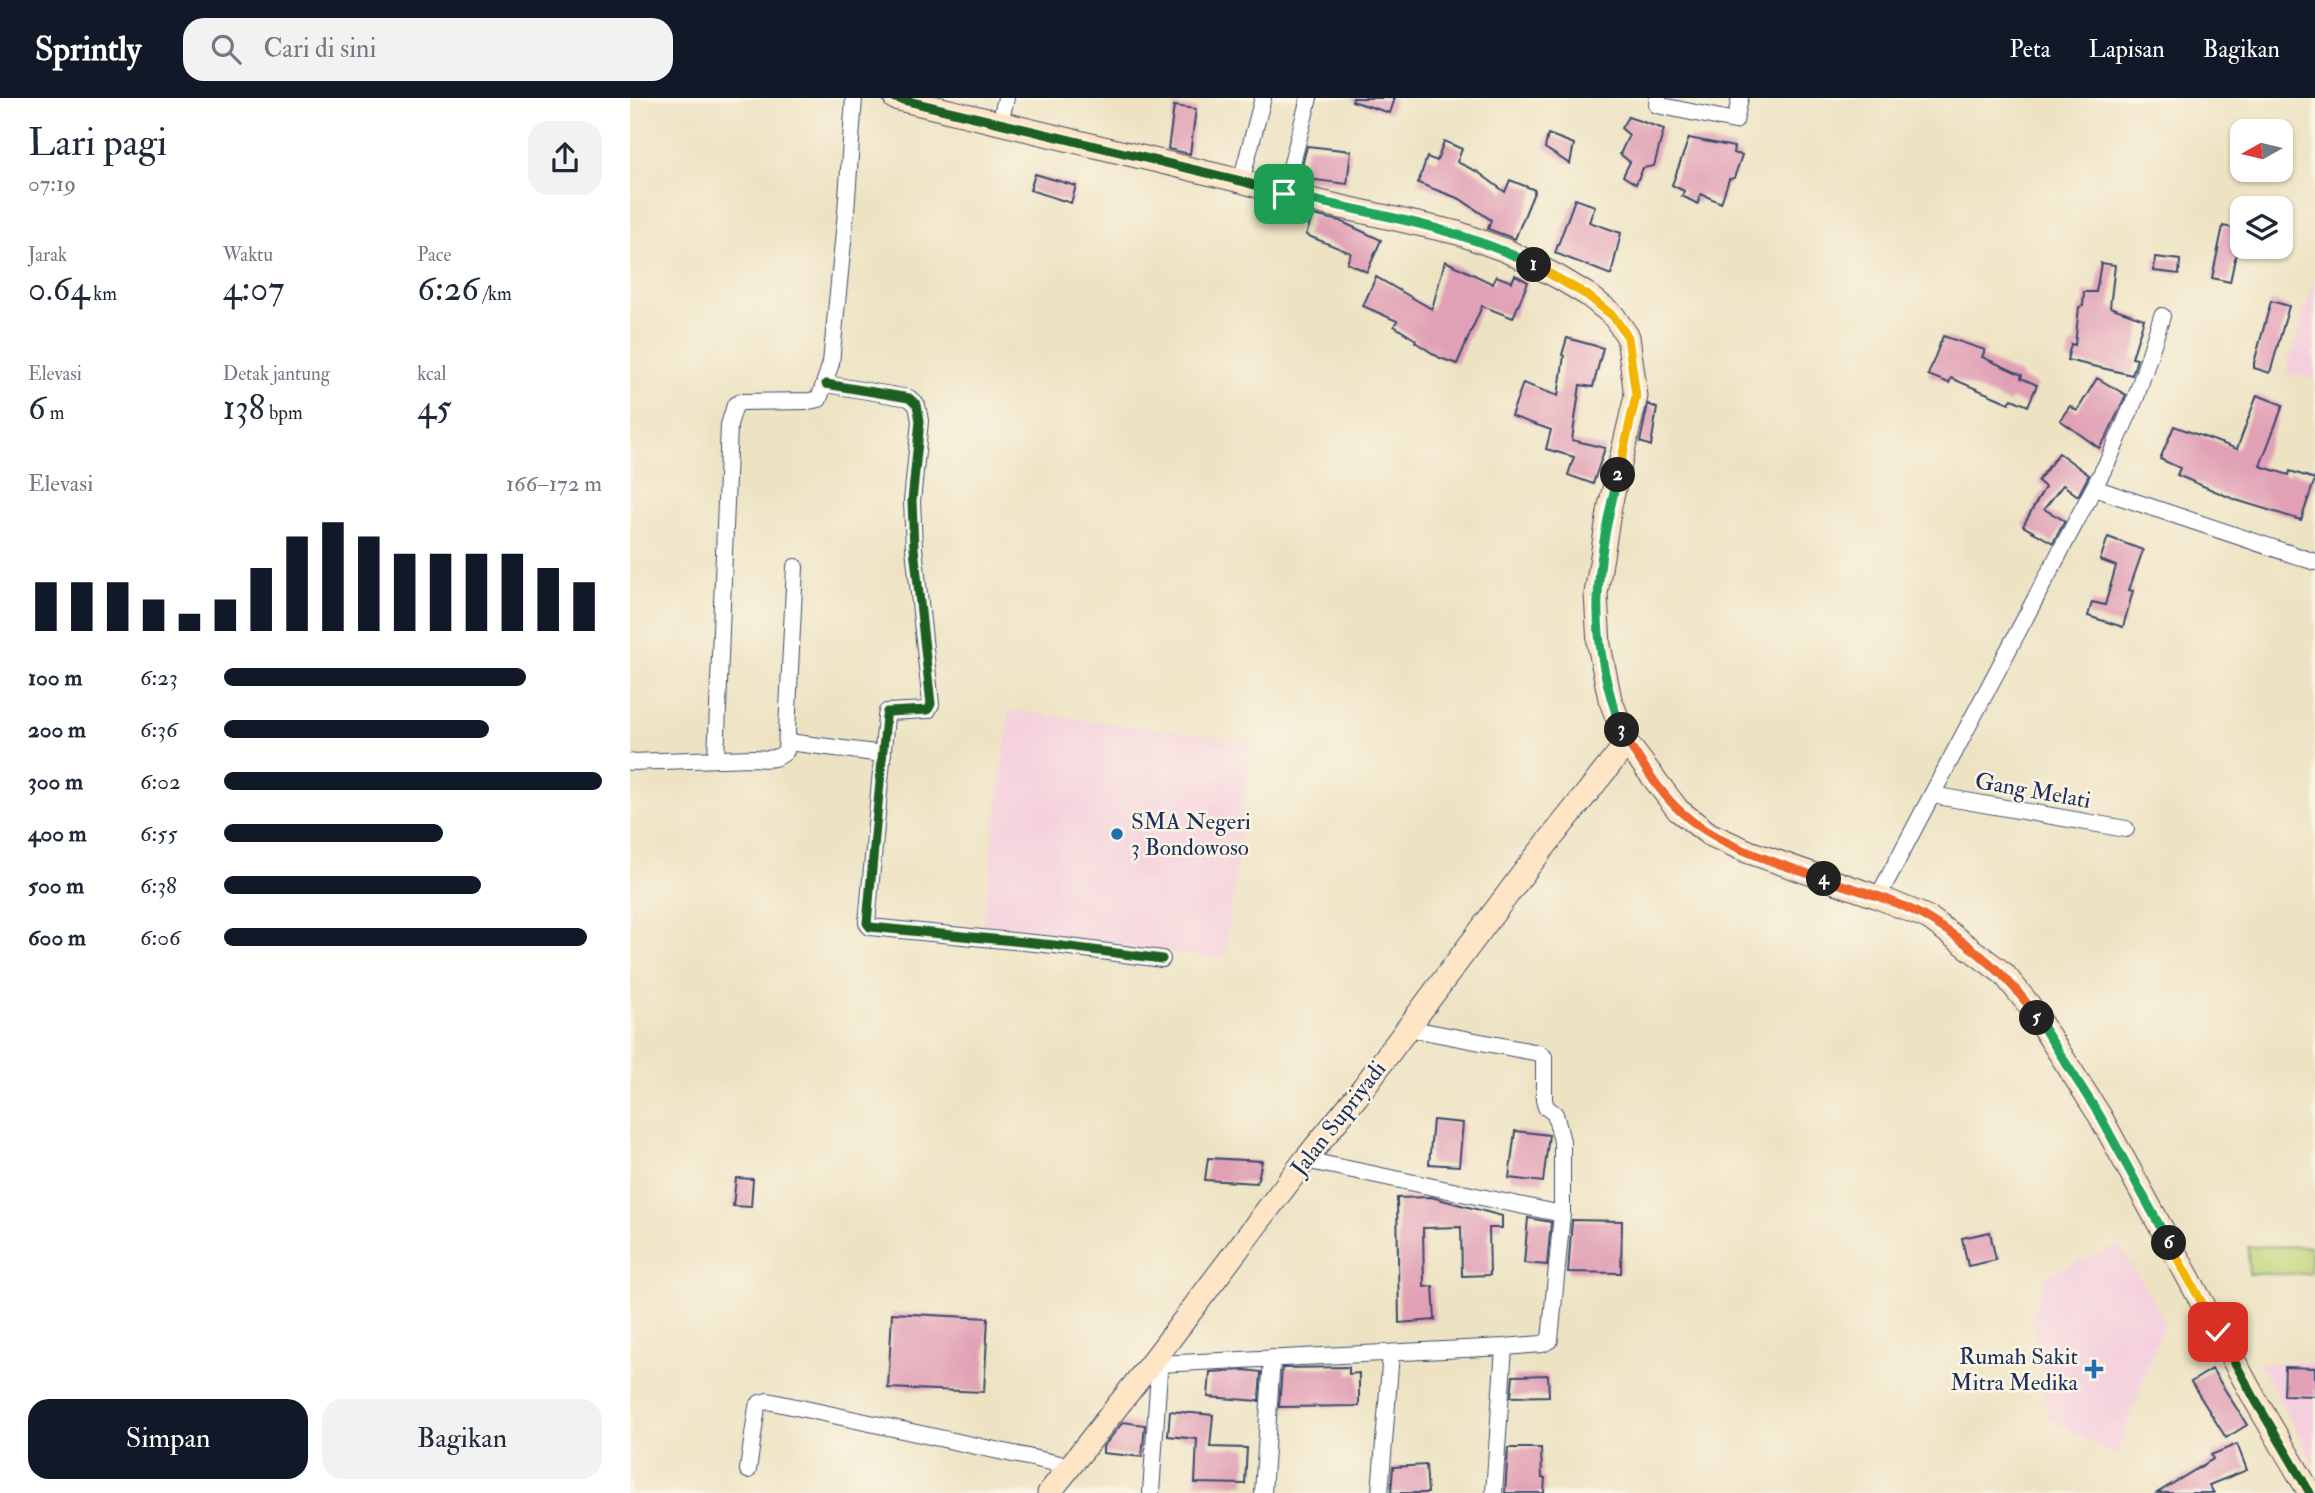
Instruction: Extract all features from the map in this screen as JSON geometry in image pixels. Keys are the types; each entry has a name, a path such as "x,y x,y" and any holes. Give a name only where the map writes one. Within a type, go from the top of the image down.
{"street":[{"path":"716,759 729,425 735,405 741,402 809,401 820,398 826,384 831,363 843,240 853,98"},
{"path":"895,98 1241,181 1284,194 1458,233 1507,251 1558,277 1613,316 1628,337 1636,396 1610,506 1596,594 1601,659 1610,699 1628,743 1678,810 1709,834 1749,852 1878,897 1929,918 2004,974 2029,1005 2100,1116 2257,1404 2310,1493"},
{"path":"1000,124 1006,98"},
{"path":"1241,181 1263,98"},
{"path":"1284,194 1309,98"},
{"path":"1658,98 1657,105 1735,121 1740,98"},
{"path":"1878,897 2094,488 2136,397 2162,316"},
{"path":"826,384 909,398 917,405 920,421 913,513 931,704 928,710 921,712 887,712 867,923 870,927 1161,959"},
{"path":"2094,488 2315,562"},
{"path":"630,762 779,758 786,751 795,567"},
{"path":"788,742 883,754"},
{"name":"Jalan Supriyadi","path":"1049,1493 1159,1358 1305,1160 1357,1096 1528,867 1628,743"},
{"name":"Gang Melati","path":"1932,795 2126,829"},
{"path":"1151,1493 1159,1358 1272,1358 1391,1353 1542,1344 1550,1340 1562,1214 1562,1141 1555,1114 1545,1104 1543,1055 1408,1028"},
{"path":"1305,1160 1562,1214"},
{"path":"1494,1493 1504,1347"},
{"path":"1380,1493 1391,1353"},
{"path":"1263,1493 1272,1358"},
{"path":"748,1470 757,1407 768,1401 1069,1466"}],"shaded area":[{"path":"2315,275 2315,379 2286,373"},
{"name":"SMA Negeri 3 Bondowoso","path":"1009,710 1252,741 1225,959 982,928"},
{"name":"Rumah Sakit Mitra Medika","path":"2119,1245 2165,1320 2116,1457 2049,1418 2031,1315 2047,1275"},
{"path":"2259,1363 2315,1363 2315,1465"}],"green space":[{"path":"2310,1246 2310,1274 2249,1274 2248,1247"}],"building":[{"path":"1353,98 1395,98 1390,113 1352,101"},
{"path":"1174,106 1196,109 1190,154 1168,149"},
{"path":"1628,117 1664,129 1654,166 1643,168 1636,184 1623,176 1630,162 1620,154 1629,135 1621,128"},
{"path":"1548,134 1574,144 1570,164 1545,148"},
{"path":"1689,138 1734,147 1733,153 1742,155 1734,178 1729,179 1721,203 1701,194 1698,204 1682,196 1684,191 1672,185"},
{"path":"1444,141 1462,149 1457,162 1478,172 1505,192 1510,180 1535,190 1515,239 1488,229 1491,220 1460,199 1418,183 1427,157 1437,161"},
{"path":"1307,146 1351,151 1347,184 1299,178"},
{"path":"1035,174 1076,186 1071,203 1030,190"},
{"path":"1575,199 1595,206 1589,222 1621,233 1611,275 1555,253"},
{"path":"1313,215 1340,221 1381,240 1367,272 1347,263 1351,253 1306,235"},
{"path":"2223,226 2230,228 2230,259 2235,259 2230,282 2212,278"},
{"path":"2155,257 2180,260 2179,274 2154,271"},
{"path":"1445,261 1493,284 1496,276 1512,282 1515,275 1528,282 1513,318 1482,306 1457,364 1440,358 1415,342 1416,340 1394,326 1397,321 1363,306 1376,277 1432,309"},
{"path":"2101,263 2115,265 2110,307 2144,319 2132,358 2137,359 2132,375 2067,360 2071,344 2075,345 2079,307 2083,306 2084,292 2096,292"},
{"path":"2271,301 2289,306 2270,373 2254,368 2254,363"},
{"path":"1943,336 1985,350 1982,357 2022,375 2021,378 2037,385 2028,406 2012,399 2009,403 1951,378 1949,383 1928,375"},
{"path":"1567,338 1603,348 1593,387 1580,385 1572,440 1605,448 1593,484 1568,475 1574,457 1546,449 1551,430 1511,416 1523,383 1558,396 1562,355"},
{"path":"2097,378 2126,395 2099,448 2060,420 2070,406 2077,411"},
{"path":"2257,395 2283,405 2260,466 2315,479 2301,520 2236,500 2177,475 2180,468 2160,459 2174,426 2237,449"},
{"path":"1648,404 1657,408 1651,446 1640,442"},
{"path":"2059,453 2089,475 2078,496 2063,485 2044,509 2065,521 2053,543 2023,526 2045,487 2038,481"},
{"path":"2108,537 2143,550 2129,590 2133,591 2123,627 2088,616 2092,602 2105,605 2116,566 2100,560"},
{"path":"1433,1120 1463,1123 1459,1166 1429,1164"},
{"path":"1515,1131 1549,1135 1543,1182 1509,1178"},
{"path":"1208,1158 1262,1161 1257,1183 1205,1180"},
{"path":"736,1178 753,1179 751,1207 733,1206"},
{"path":"1431,1197 1502,1216 1502,1228 1489,1228 1490,1275 1462,1276 1461,1227 1423,1228 1424,1287 1433,1286 1435,1320 1399,1323 1397,1198"},
{"path":"1528,1218 1551,1222 1547,1265 1524,1263"},
{"path":"1572,1220 1622,1221 1621,1273 1568,1272"},
{"path":"1990,1232 1996,1260 1968,1266 1962,1238"},
{"path":"892,1313 988,1318 984,1392 888,1388"},
{"path":"1349,1367 1349,1374 1359,1373 1359,1406 1279,1407 1282,1368"},
{"path":"2285,1367 2315,1368 2315,1396 2284,1395"},
{"path":"2212,1369 2247,1425 2226,1438 2191,1382"},
{"path":"1210,1372 1261,1372 1259,1401 1208,1397"},
{"path":"1548,1375 1549,1396 1511,1397 1513,1376"},
{"path":"1170,1411 1213,1415 1210,1447 1247,1448 1245,1484 1195,1483 1197,1439 1168,1436"},
{"path":"1123,1422 1145,1425 1142,1457 1103,1453 1103,1447"},
{"path":"2237,1444 2247,1470 2209,1485 2214,1493 2157,1493 2213,1459 2211,1455"},
{"path":"1508,1448 1541,1448 1544,1493 1505,1493"},
{"path":"1426,1465 1428,1493 1391,1493 1393,1467"}],"cycle path":[{"path":"895,98 1241,181 1284,194 1458,233 1507,251 1558,277 1588,295 1613,315 1628,337 1636,396 1610,506 1596,594 1599,645 1610,699 1627,743 1678,810 1709,834 1749,852 1878,897 1929,918 2004,974 2029,1005 2100,1116 2257,1403 2310,1493"},
{"path":"826,384 909,398 917,405 920,421 912,501 914,548 931,704 928,710 887,712 867,923 870,927 1054,945 1162,959"}],"place":[{"name":"SMA Negeri 3 Bondowoso","path":"1117,834"},
{"name":"Rumah Sakit Mitra Medika","path":"2094,1369"}],"route":[{"path":"1284,194 1458,233 1507,251 1558,277 1613,316 1628,337 1636,396 1610,506 1596,594 1599,645 1610,699 1628,743 1678,810 1709,834 1787,867 1878,897 1929,918 2004,974 2029,1005 2100,1116 2218,1332"}]}
